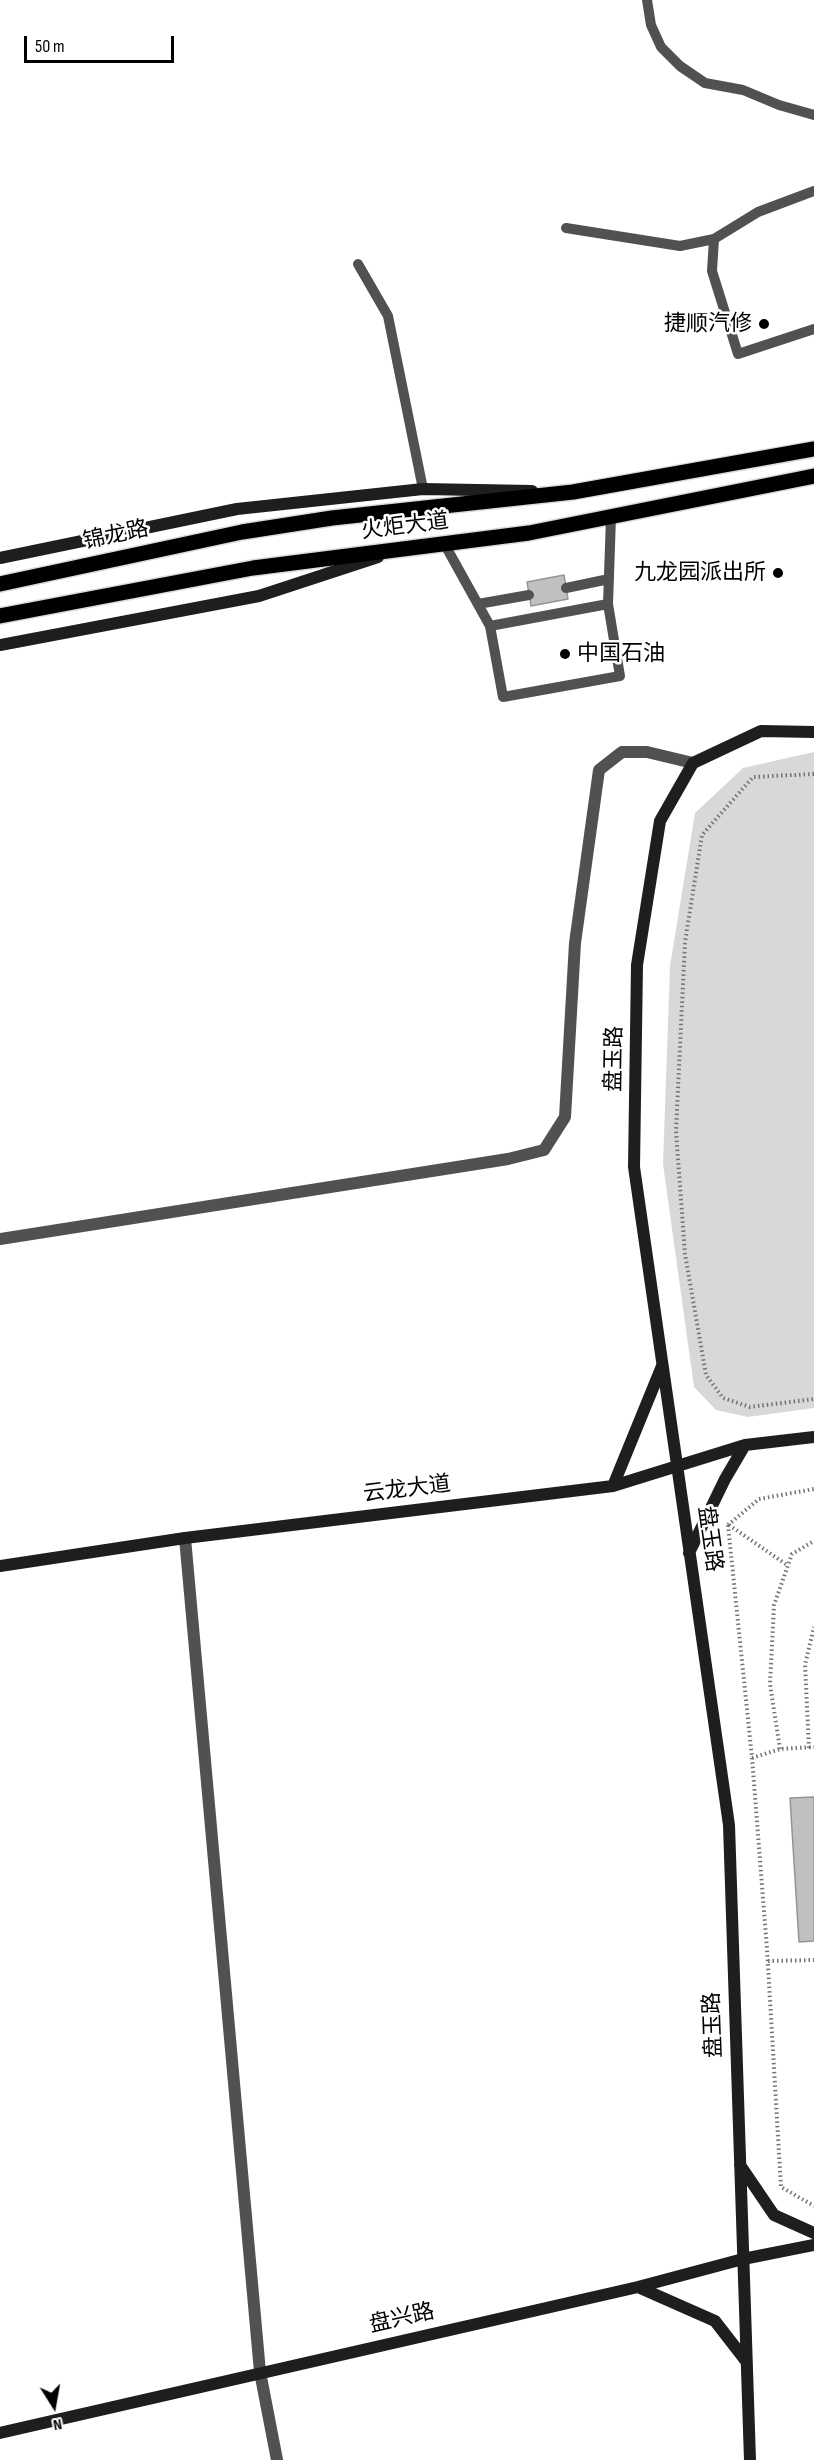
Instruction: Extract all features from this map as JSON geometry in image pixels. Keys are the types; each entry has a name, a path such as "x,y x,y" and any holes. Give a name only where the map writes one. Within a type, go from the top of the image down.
{"main road":[{"name":"火炬大道","path":"242,532 332,518 573,492 814,449"},
{"name":"火炬大道","path":"0,616 253,568 529,533 814,476"},
{"name":"锦龙路","path":"0,584 242,532"}],"street":[{"path":"0,558 237,509 423,489 573,492"},
{"path":"0,645 259,596 400,549"},
{"path":"0,1239 496,1161 544,1150 565,1117 575,943 599,770 622,752 647,752 693,763 761,730 814,732"},
{"name":"盘玉路","path":"693,763 660,821 637,964 634,1167 729,1825 750,2460"},
{"path":"613,1486 662,1365"},
{"name":"云龙大道","path":"0,1566 185,1538 613,1486 745,1445 814,1437"},
{"path":"689,1553 725,1479 745,1445"},
{"path":"185,1538 260,2372 277,2460"},
{"path":"740,2164 774,2215 814,2232"},
{"name":"盘兴路","path":"0,2433 638,2287 743,2259 814,2245"},
{"path":"638,2287 716,2321 747,2361"}],"lane":[{"path":"647,0 651,24 661,47 680,66 705,83 743,90 780,105 814,115"},
{"path":"566,228 680,246 714,239 758,212 814,191"},
{"path":"714,239 711,271 738,354 814,329"},
{"path":"358,264 388,316 423,489"},
{"path":"445,545 490,626 503,697 515,695 620,676 608,604 611,517"},
{"path":"566,588 609,579"},
{"path":"478,604 529,594"},
{"path":"490,626 608,604"}],"path":[{"path":"814,774 753,777 702,834 685,942 676,1131 685,1254 706,1376 723,1398 750,1407 814,1399"},
{"path":"728,1525 759,1499 814,1489"},
{"path":"728,1525 787,1565"},
{"path":"728,1525 752,1758 768,1961 781,2187 814,2206"},
{"path":"780,1749 770,1683 774,1605 792,1554 814,1541"},
{"path":"752,1758 780,1749 812,1748 805,1665 814,1627"},
{"path":"768,1961 814,1960"}],"shaded area":[{"path":"814,752 814,1408 748,1417 716,1410 694,1387 663,1164 670,966 695,813 743,768"}],"building":[{"path":"564,575 568,599 531,606 527,582"},
{"path":"814,1797 814,1941 799,1942 790,1798"}],"place":[{"name":"捷顺汽修","path":"764,324"},
{"name":"九龙园派出所","path":"778,573"},
{"name":"中国石油","path":"565,654"}]}
